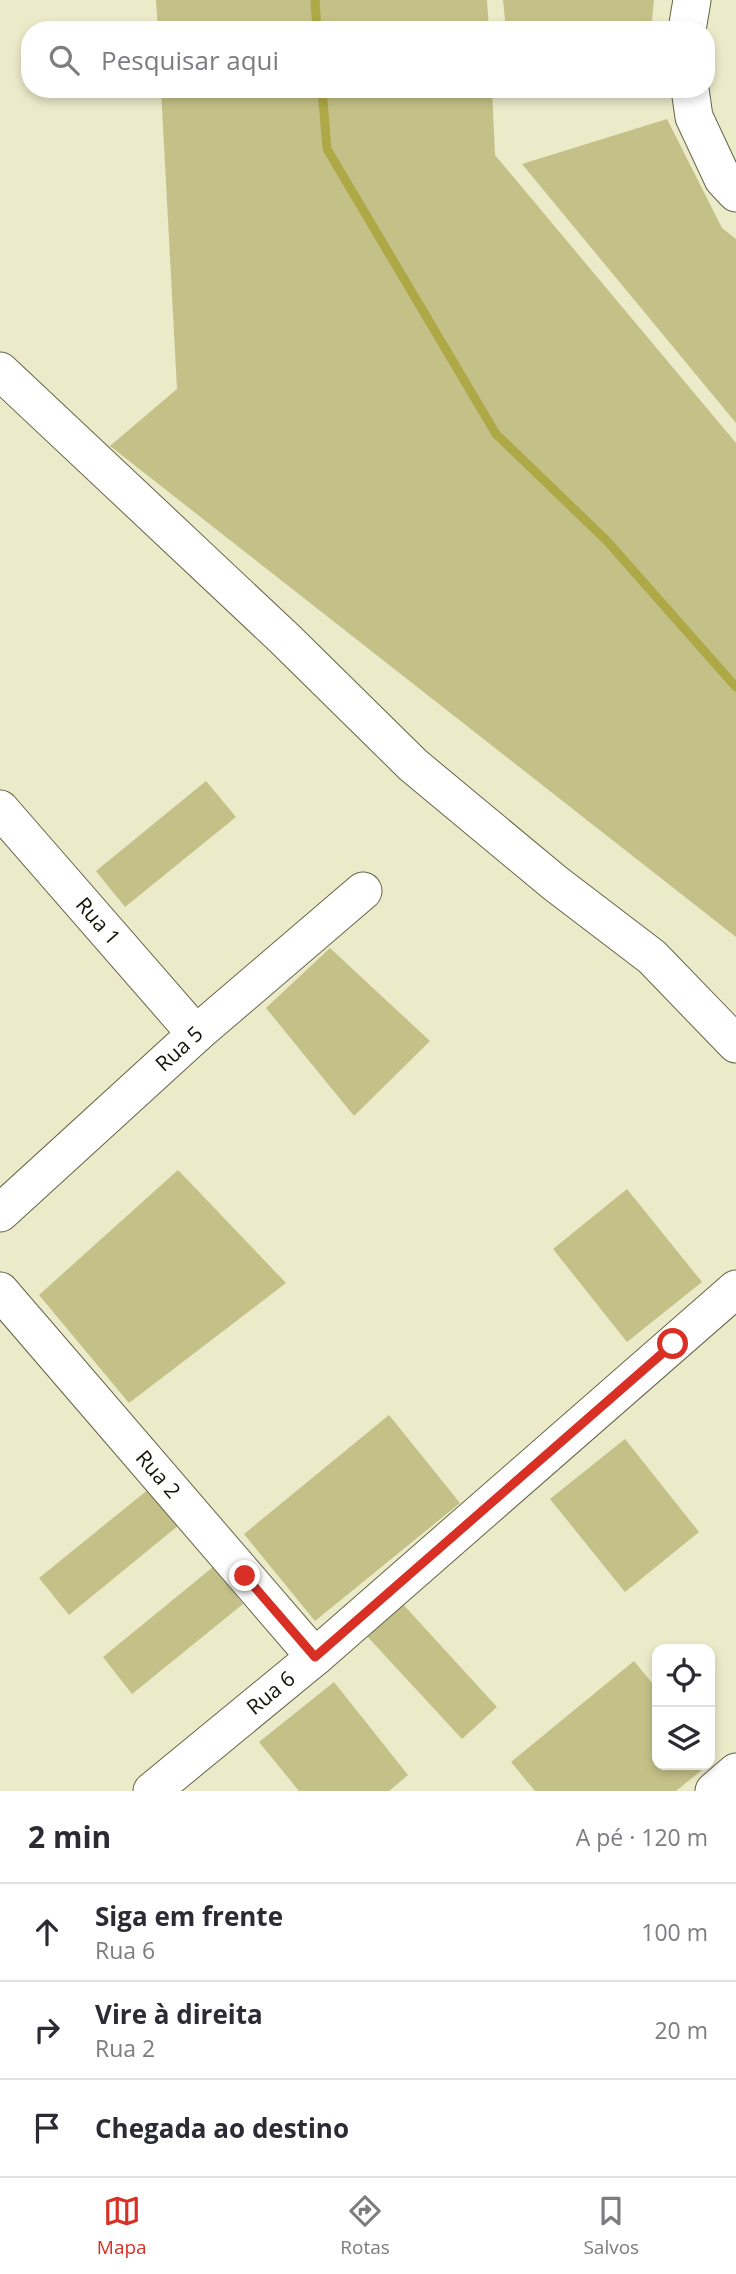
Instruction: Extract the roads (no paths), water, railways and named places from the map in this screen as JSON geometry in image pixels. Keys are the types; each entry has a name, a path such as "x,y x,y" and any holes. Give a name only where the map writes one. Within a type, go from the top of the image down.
{"street":[{"path":"688,21 692,0"},
{"path":"691,98 694,117 723,179 736,193"},
{"path":"0,371 274,628 413,765 555,883 652,957 736,1044"},
{"name":"Rua 1","path":"0,809 196,1034"},
{"name":"Rua 5","path":"0,1213 196,1034 363,891"},
{"name":"Rua 6","path":"152,1791 315,1657 736,1289"},
{"name":"Rua 2","path":"0,1292 315,1657"},
{"path":"714,1791 736,1772"}],"waterway":[{"path":"315,0 316,21"},
{"path":"323,98 327,149 496,434 607,541 736,687"}]}
